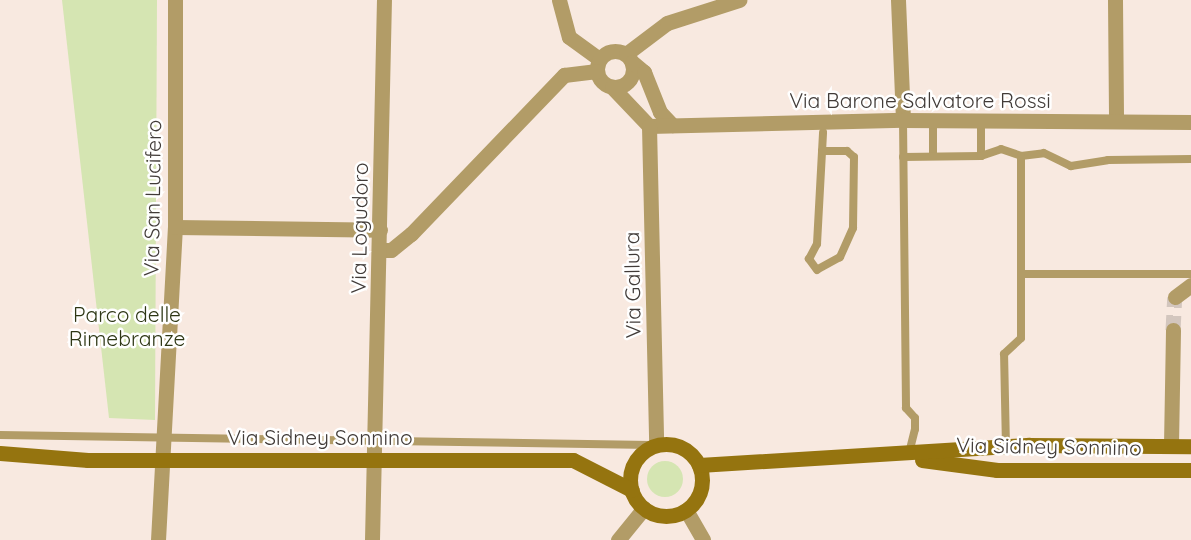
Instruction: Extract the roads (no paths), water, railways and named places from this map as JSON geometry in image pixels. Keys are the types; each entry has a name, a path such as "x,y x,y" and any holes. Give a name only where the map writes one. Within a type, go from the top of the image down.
{"main road":[{"path":"653,445 681,447 699,465 699,494 686,510 664,516 644,508 632,490 635,464 653,445"},
{"name":"Via Sidney Sonnino","path":"699,465 907,456 1006,447 1191,446"},
{"name":"Via Sidney Sonnino","path":"0,453 88,460 372,458 573,460 632,490"},
{"name":"Via Sidney Sonnino","path":"907,456 997,470 1191,470"}],"street":[{"name":"Via San Lucifero","path":"158,540 175,227 175,0"},
{"name":"Via Logudoro","path":"372,540 372,458 380,250 384,0"},
{"path":"559,0 569,38 598,65 612,87 649,126"},
{"path":"612,87 628,81 629,58 667,23 721,3 739,0"},
{"path":"898,0 903,120"},
{"path":"1115,0 1116,120"},
{"path":"380,250 391,250 411,234 564,75 598,65 611,51 629,58 644,72 660,112 672,125"},
{"name":"Via Barone Salvatore Rossi","path":"649,126 903,120 1191,122"},
{"name":"Via Gallura","path":"649,126 653,445"},
{"path":"175,227 380,230"},
{"path":"1174,297 1191,285"},
{"path":"1171,445 1173,330"},
{"path":"618,540 644,508"},
{"path":"686,510 703,540"}],"lane":[{"path":"903,120 906,408 915,418 915,444 907,456"},
{"path":"933,120 933,156"},
{"path":"981,120 981,156"},
{"path":"822,151 847,151 854,158 853,228 840,257 817,270 809,259 817,244 823,132"},
{"path":"903,157 981,156 1001,149 1021,156 1044,153 1071,166 1191,159"},
{"path":"1006,447 1004,354 1021,338 1021,156"},
{"path":"1022,274 1191,274"},
{"path":"0,435 165,441 653,445"}],"tunnel":[{"path":"1173,330 1175,297"}],"park label":[{"name":"Parco delle Rimebranze","path":"127,326"}]}
